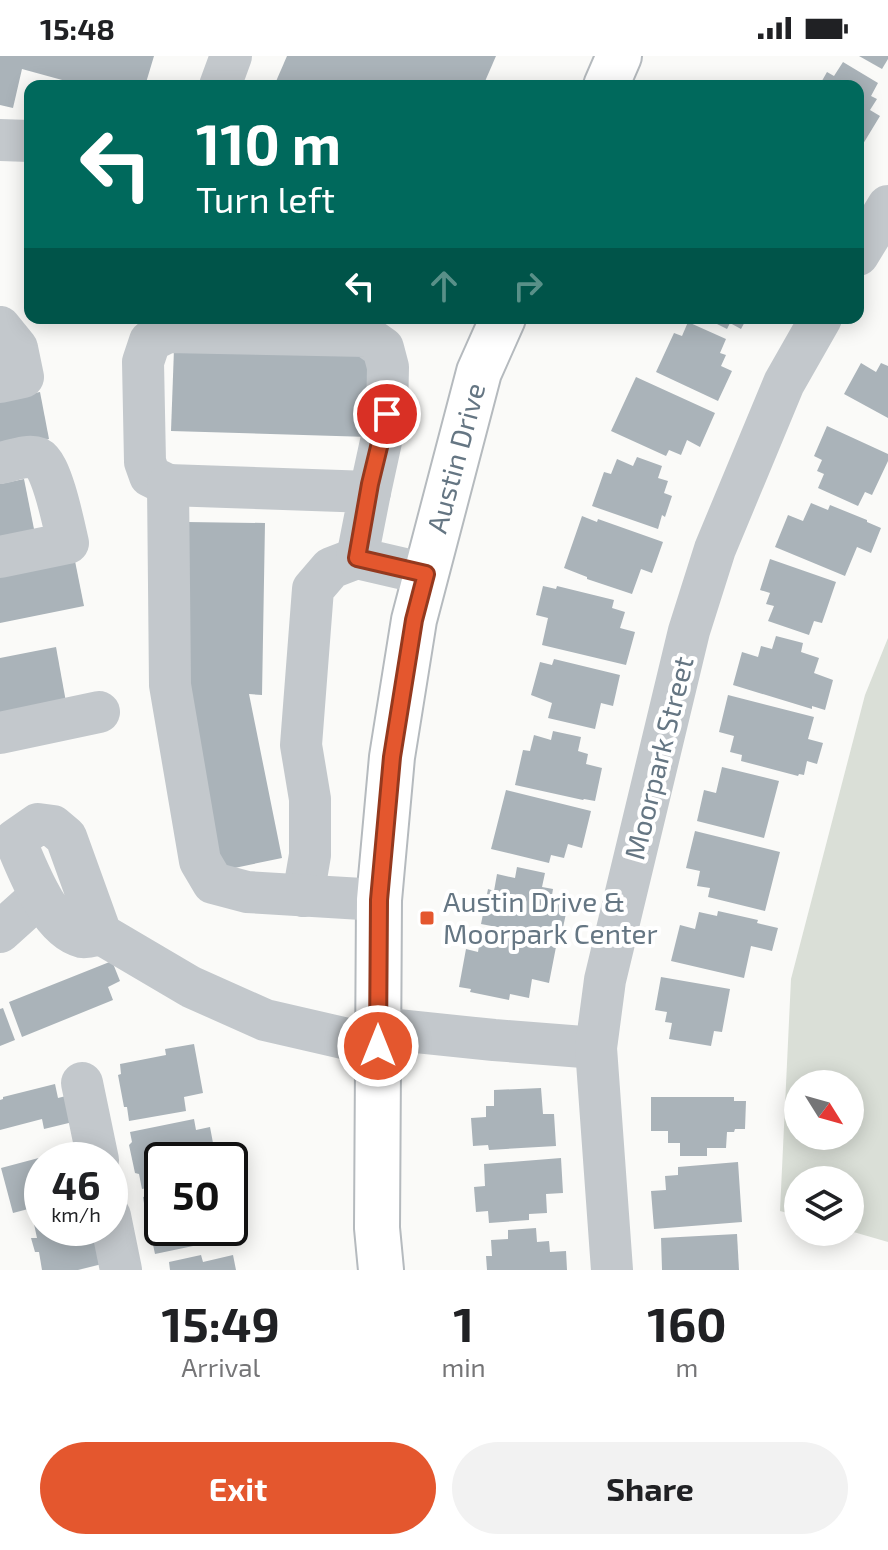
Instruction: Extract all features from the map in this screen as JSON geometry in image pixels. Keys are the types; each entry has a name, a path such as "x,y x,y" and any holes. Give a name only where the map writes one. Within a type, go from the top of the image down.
{"main road":[{"path":"609,80 619,56"},
{"name":"Austin Drive","path":"381,1270 377,1228 379,900 392,757 414,620 479,372 500,324"}],"street":[{"path":"222,80 231,56"},
{"path":"0,140 24,141"},
{"path":"864,245 888,206"},
{"name":"Moorpark Street","path":"612,1270 596,1048 605,980 689,631 715,549 784,383 818,324"},
{"path":"0,327 17,348 23,377 0,382"},
{"path":"357,558 387,414 388,367 383,348 366,336 168,332 150,341 143,362 145,462 150,476 168,485 370,492"},
{"path":"0,463 34,456 43,461 51,478 68,543 0,557"},
{"path":"168,485 170,685 200,861 213,883 247,892 379,900"},
{"path":"303,896 310,855 310,799 301,745 313,589 331,568 357,558 426,574"},
{"path":"0,733 99,712"},
{"path":"101,934 84,938 65,928 40,896 4,829 38,824 53,826 66,837 101,934 191,987 265,1020 378,1037 494,1040 596,1048"},
{"path":"0,932 40,896"},
{"path":"82,1083 94,1142"},
{"path":"116,1246 121,1270"}],"shaded area":[{"path":"888,638 888,1242 864,1235 864,1166 784,1166 784,1212 780,1211 784,1127 784,1150 864,1150 864,1070 787,1070 791,979 865,695"}],"building":[{"path":"0,56 154,56 147,80 62,80 22,69 13,108 0,105"},
{"path":"287,56 496,56 486,80 277,80"},
{"path":"859,56 888,56 888,59 882,69"},
{"path":"843,62 878,83 871,96 877,99 870,110 880,116 864,142 864,80 822,80 827,72 834,76"},
{"path":"687,324 692,324 726,339 720,353 726,355 721,366 732,371 718,401 656,372 674,333 682,336"},
{"path":"174,349 372,355 369,437 171,431"},
{"path":"861,363 876,372 881,363 888,366 888,418 844,394"},
{"path":"636,377 715,413 700,447 687,440 681,455 669,450 666,456 611,431"},
{"path":"40,392 49,439 0,449 0,400"},
{"path":"827,426 888,454 888,461 872,495 865,492 858,506 818,488 824,474 817,471 822,460 814,456"},
{"path":"637,457 662,466 658,478 668,481 664,493 672,496 658,529 592,506 604,472 611,474 617,459 633,466"},
{"path":"24,479 35,534 0,541 0,484"},
{"path":"811,503 828,510 830,505 881,528 871,553 857,547 845,576 775,547 788,515 803,521"},
{"path":"582,516 663,542 652,573 641,569 632,594 564,568"},
{"path":"187,522 265,523 262,695 249,694 282,858 220,871 184,694"},
{"path":"770,559 836,582 822,623 814,621 809,635 768,621 774,606 766,604 770,593 760,590"},
{"path":"75,561 84,606 0,623 0,577"},
{"path":"543,586 556,589 557,586 614,600 612,608 625,612 620,628 635,632 626,665 542,645 548,618 536,615"},
{"path":"776,636 803,643 801,652 819,658 814,673 833,680 825,710 812,706 812,709 733,685 742,652 758,657 761,646 772,649"},
{"path":"56,647 66,702 0,715 0,658"},
{"path":"554,659 620,675 613,706 601,703 595,729 548,718 552,703 531,695 540,662 552,665"},
{"path":"728,695 814,717 808,739 823,743 817,764 807,761 804,775 798,776 741,761 742,755 730,752 734,736 719,732"},
{"path":"553,731 581,737 578,751 588,754 586,764 602,768 595,801 515,785 523,750 530,751 534,735 551,740"},
{"path":"722,767 779,781 764,838 697,821 704,790 716,793"},
{"path":"506,790 591,811 582,848 568,844 564,858 551,855 549,863 491,849"},
{"path":"695,831 780,852 765,911 708,897 710,888 697,886 700,871 686,868"},
{"path":"517,867 545,873 542,887 553,889 551,901 568,904 561,937 481,924 488,889 494,891 497,874 515,878"},
{"path":"718,911 778,928 772,951 751,946 744,978 671,961 680,925 695,929 699,912 717,916"},
{"path":"481,933 556,947 549,983 532,979 529,998 510,994 509,1000 459,987 466,949 478,952"},
{"path":"112,961 120,981 108,987 113,1000 22,1037 9,1002"},
{"path":"661,977 730,989 722,1032 714,1031 711,1046 669,1039 672,1023 665,1022 667,1012 655,1010"},
{"path":"3,1008 15,1040 0,1046 0,1009"},
{"path":"194,1044 203,1093 184,1097 186,1111 129,1121 118,1075 121,1074 120,1064 166,1055 165,1049"},
{"path":"55,1084 58,1098 74,1094 77,1121 44,1129 42,1119 0,1130 0,1100 3,1097"},
{"path":"541,1088 543,1114 554,1114 556,1146 489,1150 488,1145 473,1146 471,1118 486,1117 486,1106 494,1106 494,1090"},
{"path":"651,1097 734,1097 734,1101 746,1101 745,1129 727,1132 726,1148 707,1148 707,1156 680,1156 680,1143 668,1143 668,1131 651,1131"},
{"path":"194,1119 196,1130 210,1127 213,1142 144,1142 142,1189 129,1145 132,1142 130,1132"},
{"path":"561,1158 563,1193 546,1194 547,1213 529,1214 529,1220 489,1223 488,1211 476,1212 474,1187 485,1186 484,1164"},
{"path":"24,1162 24,1210 13,1213 1,1168"},
{"path":"738,1162 742,1222 654,1229 651,1191 666,1190 665,1176 678,1175 678,1167"},
{"path":"536,1228 537,1242 549,1241 550,1252 566,1251 567,1270 487,1270 486,1256 492,1256 491,1240 508,1239 508,1230"},
{"path":"737,1234 739,1270 662,1270 661,1238"},
{"path":"33,1246 103,1246 106,1263 78,1270 42,1270 39,1252 35,1252"},
{"path":"153,1246 193,1246 155,1254"},
{"path":"201,1255 203,1262 233,1255 236,1270 170,1270 169,1262"}],"place":[{"name":"Austin Drive & Moorpark Center","path":"427,918"}],"route":[{"path":"378,1046 379,900 392,757 414,620 426,574 357,558 387,414"}]}
